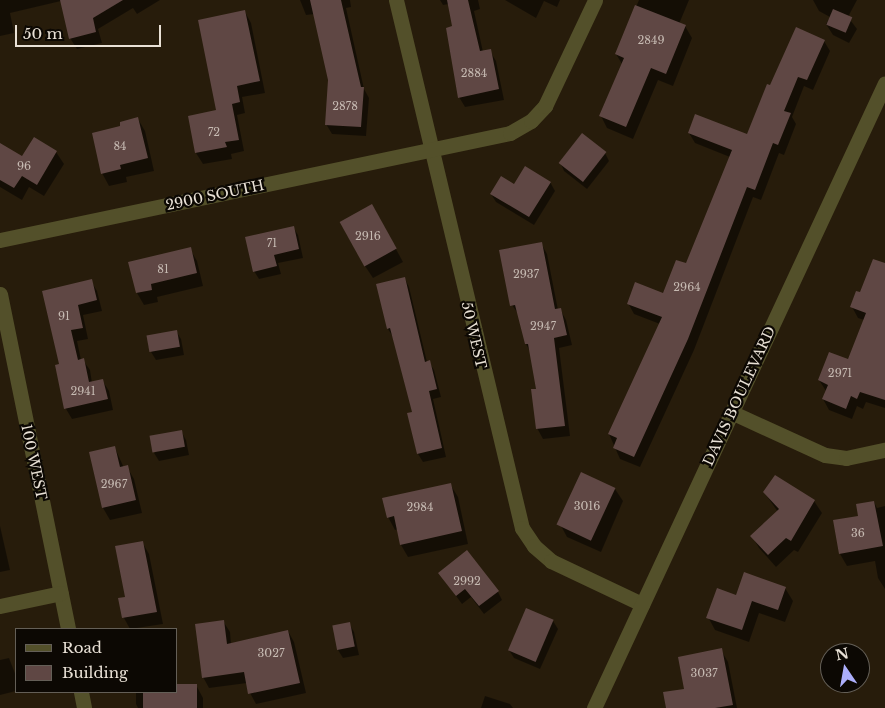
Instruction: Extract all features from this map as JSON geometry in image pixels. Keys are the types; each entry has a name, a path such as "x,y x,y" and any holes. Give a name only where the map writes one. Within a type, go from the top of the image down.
{"street":[{"name":"50 WEST","path":"396,0 430,150 522,528 534,546 551,560 642,604"},
{"name":"2900 SOUTH","path":"0,240 510,133 531,121 550,98 595,0"},
{"name":"DAVIS BOULEVARD","path":"594,708 885,83"},
{"name":"100 WEST","path":"0,294 68,628"},
{"path":"731,412 825,455 846,458 885,450"},
{"path":"0,606 61,593"},
{"path":"81,693 84,708"}],"building":[{"path":"60,0 123,0 93,18 96,32 69,39"},
{"path":"310,0 341,0 361,87 364,87 361,127 325,125 328,80"},
{"path":"447,0 468,0 480,51 491,49 499,89 458,98 446,28 452,26"},
{"path":"635,5 686,25 666,74 651,68 626,127 599,116 624,58 615,54"},
{"path":"833,9 852,17 846,33 826,25"},
{"path":"245,10 260,81 237,86 240,102 232,104 239,140 225,142 227,147 195,153 188,116 216,110 198,20"},
{"path":"796,27 825,40 807,80 798,77 784,111 791,113 778,145 773,143 755,190 747,187 688,339 634,457 613,448 617,438 608,434 662,317 627,304 635,282 663,293 676,260 686,263 732,150 688,133 695,114 747,134 767,84 770,85"},
{"path":"138,117 148,158 120,165 121,169 101,174 92,133 120,126 120,122"},
{"path":"582,133 606,152 583,182 559,163"},
{"path":"34,137 57,151 37,185 22,176 14,188 0,180 0,143 22,156"},
{"path":"525,166 551,182 529,217 490,194 501,176 514,184"},
{"path":"372,204 397,249 364,267 340,222"},
{"path":"294,226 299,249 274,255 277,266 253,272 245,237"},
{"path":"542,242 555,309 561,308 567,335 554,338 565,426 536,429 531,389 536,389 528,344 525,344 515,305 510,306 499,250"},
{"path":"191,247 197,273 151,284 152,290 136,293 128,262"},
{"path":"873,259 885,263 885,400 860,392 857,399 851,396 846,409 822,399 828,385 818,380 829,352 848,359 866,313 850,307 856,291 860,292"},
{"path":"405,277 425,362 430,360 437,389 429,391 442,448 417,454 407,413 412,412 390,328 387,329 376,284"},
{"path":"92,279 97,300 78,305 83,328 71,330 78,360 84,358 89,382 103,379 108,399 64,409 55,365 59,364 42,291"},
{"path":"177,330 180,347 149,352 146,335"},
{"path":"182,430 185,447 152,452 150,436"},
{"path":"115,446 120,467 128,465 136,500 102,508 89,452"},
{"path":"581,472 615,488 591,541 556,525"},
{"path":"775,475 815,500 791,541 786,538 768,555 750,536 779,509 763,492"},
{"path":"451,483 462,531 400,545 394,516 387,518 382,498"},
{"path":"874,501 883,546 839,554 833,520 858,516 856,504"},
{"path":"143,541 157,612 122,618 118,598 125,597 115,546"},
{"path":"467,550 499,591 479,606 465,589 456,596 438,573"},
{"path":"744,572 786,587 778,610 752,601 742,630 706,618 717,588 736,595"},
{"path":"526,608 554,620 536,662 508,650"},
{"path":"224,620 227,644 288,630 300,683 248,694 244,672 202,678 195,624"},
{"path":"350,622 355,647 337,650 332,625"},
{"path":"722,648 733,705 715,708 666,708 663,692 684,689 678,657"},
{"path":"178,684 197,684 197,708 143,708 143,693 178,693"}]}
